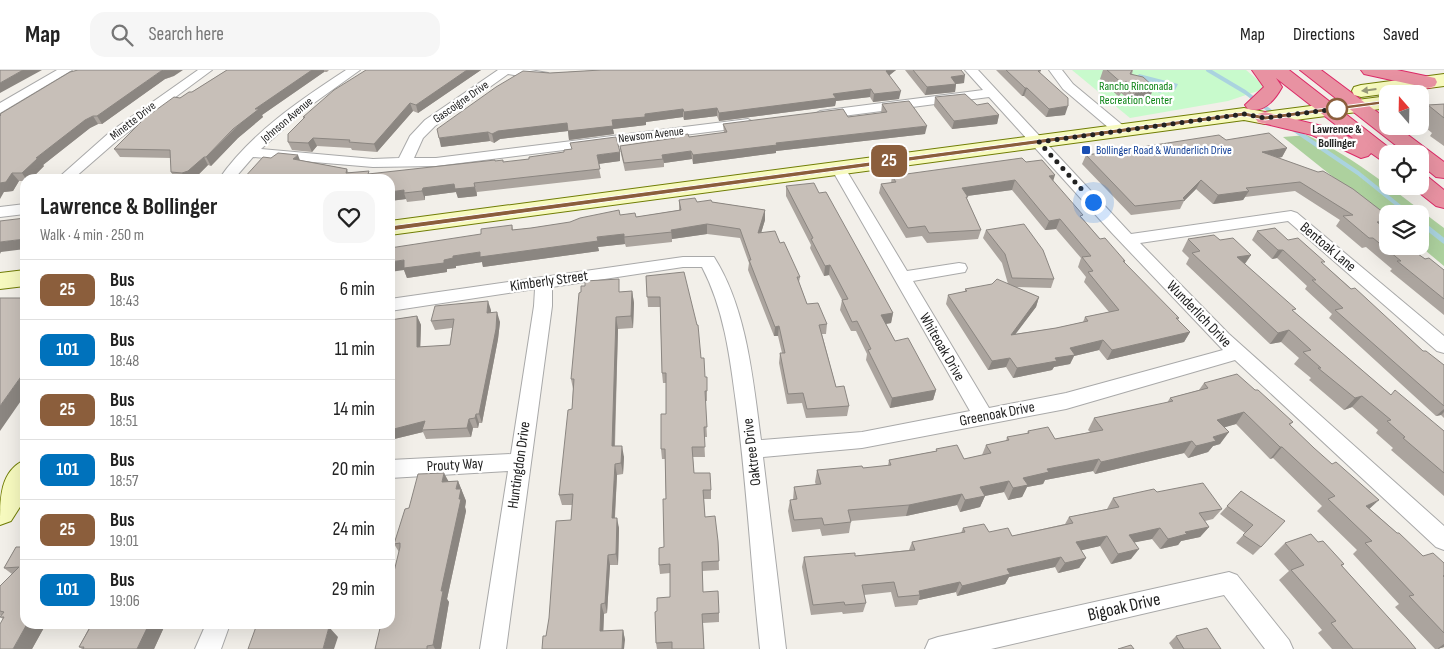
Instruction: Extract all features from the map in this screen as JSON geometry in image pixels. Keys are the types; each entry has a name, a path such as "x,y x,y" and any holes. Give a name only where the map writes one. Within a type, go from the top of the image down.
{"highway":[{"path":"1260,70 1272,87 1269,94 1269,113 1330,135 1379,164"},
{"path":"1277,70 1312,97 1335,102"},
{"path":"1309,70 1335,102 1379,147"},
{"path":"1370,70 1430,87"},
{"path":"1358,106 1379,120"},
{"path":"1401,135 1444,172"}],"main road":[{"path":"395,227 1269,113 1430,87 1444,94"},
{"path":"1269,113 1312,97"},
{"path":"1335,102 1358,106 1379,103"},
{"path":"0,281 20,279"},
{"path":"0,511 20,480"}],"street":[{"path":"0,110 38,85 66,70"},
{"name":"Minette Drive","path":"70,174 123,128 206,70"},
{"name":"Johnson Avenue","path":"230,174 249,152 302,105 354,70"},
{"path":"506,70 530,76 556,77"},
{"name":"Gascoigne Drive","path":"404,163 417,136 430,122 506,70"},
{"name":"Wunderlich Drive","path":"971,70 1128,240 1237,352 1444,540"},
{"path":"1054,70 1065,80 1068,86 1129,131"},
{"path":"811,116 993,93"},
{"name":"Newsom Avenue","path":"249,152 373,163 436,162 762,122"},
{"name":"Whiteoak Drive","path":"838,168 983,416"},
{"path":"0,212 20,210"},
{"name":"Bentoak Lane","path":"1128,240 1291,216 1444,346"},
{"name":"Kimberly Street","path":"395,304 683,262 708,261"},
{"name":"Oaktree Drive","path":"708,261 717,277 735,337 753,449 773,649"},
{"path":"902,277 958,268"},
{"name":"Huntingdon Drive","path":"493,649 543,306 544,282"},
{"name":"Greenoak Drive","path":"753,449 862,440 1066,401 1237,352"},
{"name":"Prouty Way","path":"395,469 520,462"},
{"name":"Bigoak Drive","path":"938,649 1017,641 1229,582 1280,649"},
{"path":"208,649 216,629"}],"green space":[{"name":"Rancho Rinconada Recreation Center","path":"1072,70 1246,70 1267,88 1228,101 1130,118"},
{"path":"1307,135 1361,166 1379,179 1379,195 1401,195 1414,205 1379,205 1379,214 1283,137"},
{"path":"1429,217 1444,228 1444,266 1429,254"}],"water":[{"path":"1139,74 1178,84 1175,90 1146,83 1163,88 1161,93 1141,88 1133,83"}],"building":[{"path":"0,70 23,70 0,83"},
{"path":"78,70 164,70 97,116 85,120 36,158 38,158 22,173 12,173 6,182 0,183 0,114 70,72"},
{"path":"227,70 312,70 255,109 259,109 233,129 206,157 188,171 182,173 171,172 170,150 114,149 145,118 174,97 180,98 192,92"},
{"path":"366,70 467,70 416,105 410,103 374,144 349,142 350,140 313,138 308,143 288,142 288,134 305,117 303,117 334,90"},
{"path":"601,70 887,70 901,91 874,94 871,89 833,94 836,98 719,113 717,108 684,112 683,109 645,114 645,117 612,120 613,126 568,131 567,123 498,131 492,134 488,132 439,138 437,129 496,87 523,71 550,73"},
{"path":"913,70 961,70 965,75 951,77 956,84 927,87"},
{"path":"1006,70 1041,70 1038,71 1068,98 1068,106 1049,109"},
{"path":"1107,70 1132,70 1130,74 1143,77 1154,87 1136,90 1126,81 1124,85"},
{"path":"965,94 977,105 988,103 999,115 954,121 935,97"},
{"path":"909,101 927,126 776,143 777,145 693,155 691,151 662,155 663,159 624,163 620,146 675,138 675,136 688,134 689,137 727,132 723,124 843,109 848,117 887,112 882,104"},
{"path":"1444,104 1444,118 1429,106"},
{"path":"1269,133 1287,148 1262,152 1318,172 1323,171 1353,189 1379,209 1379,222 1377,222 1379,224 1379,243 1373,238 1369,238 1343,216 1353,215 1300,182 1246,188 1249,191 1218,195 1201,180 1183,198 1185,200 1135,206 1086,155 1101,153 1099,151 1127,147 1129,149 1219,135 1226,140"},
{"path":"616,137 620,152 597,155 600,169 474,183 475,187 455,189 454,184 423,188 422,191 404,193 404,190 395,191 395,174 368,174 495,160 503,160 503,162 529,159 529,157 572,149 570,143"},
{"path":"278,153 298,155 293,159 347,169 346,173 369,171 368,174 248,174 263,157 271,158"},
{"path":"1022,158 1026,162 1042,160 1055,175 1049,176 1083,215 1080,216 1100,239 1105,238 1125,261 1123,261 1179,318 1176,318 1190,332 1112,350 1103,340 1070,348 1075,355 1055,358 1057,361 1017,368 1010,358 992,361 948,295 967,291 965,289 992,284 997,279 1039,297 1011,335 1088,321 1085,317 1119,310 1088,272 1093,271 1082,257 1091,256 1060,219 1049,221 1015,180 962,188 968,197 966,197 981,230 929,233 925,226 908,228 881,184 896,182 892,176"},
{"path":"814,183 819,193 826,192 893,313 881,315 895,341 908,338 936,390 892,398 868,350 871,349 857,321 852,322 842,300 848,299 830,265 825,266 786,186"},
{"path":"695,198 697,202 711,200 712,202 765,210 758,233 775,231 780,243 784,242 800,277 797,277 807,304 818,303 827,324 819,325 836,387 844,386 849,406 807,409 803,393 788,394 780,353 785,353 779,326 775,327 749,260 751,260 740,229 707,224 671,230 672,232 624,237 624,234 597,237 598,241 480,257 480,252 453,256 453,258 444,260 444,263 404,268 404,260 395,261 395,247 481,234 481,229 512,225 512,230 531,228 570,222 580,218 619,210 620,215 635,213 636,217 681,210 679,200"},
{"path":"20,219 20,240 0,242 0,221"},
{"path":"1024,224 1043,250 1054,279 1012,278 1005,254 986,230"},
{"path":"1275,228 1288,240 1298,238 1351,289 1355,288 1423,351 1426,351 1444,365 1444,406 1335,310 1343,308 1312,280 1316,280 1283,250 1278,250 1257,231"},
{"path":"1214,235 1220,240 1233,238 1251,255 1237,257 1296,309 1292,310 1391,395 1395,390 1444,431 1444,473 1403,438 1405,437 1387,421 1391,420 1362,396 1355,398 1318,368 1321,368 1303,352 1311,350 1289,330 1278,333 1192,253 1200,251 1188,239"},
{"path":"1394,255 1419,255 1425,259 1429,258 1444,270 1444,299 1397,261 1401,261"},
{"path":"684,272 698,325 701,358 704,358 705,377 707,377 707,391 705,391 707,427 704,427 705,447 692,447 694,473 710,473 711,490 703,490 705,517 715,516 718,541 719,561 702,562 703,592 718,591 719,613 702,614 704,649 672,649 672,642 656,643 655,612 657,611 657,598 670,597 670,564 659,565 659,548 664,547 663,499 666,499 665,449 661,449 661,414 666,414 666,373 662,373 660,297 647,297 646,276"},
{"path":"619,279 619,292 632,291 631,316 616,317 612,446 622,446 621,463 615,464 612,518 617,518 616,554 608,555 605,603 601,604 600,631 623,630 622,649 542,649 543,636 546,636 549,618 556,521 571,520 573,494 559,495 568,410 572,409 574,379 571,379 579,293 581,292 581,286 585,286 585,281"},
{"path":"0,298 20,298 20,378 0,406"},
{"path":"488,301 487,313 497,312 496,329 479,414 476,414 475,418 469,419 467,428 422,430 425,421 395,429 395,319 417,316 417,347 450,345 454,319 431,321 435,306"},
{"path":"1237,374 1255,390 1258,390 1293,422 1289,424 1332,464 1336,462 1379,500 1366,506 1423,556 1433,553 1444,563 1444,633 1409,596 1414,595 1365,543 1372,541 1328,499 1335,496 1244,412 1217,420 1229,432 1213,437 1216,441 1196,446 1192,441 1101,462 1099,459 1047,469 1049,472 1023,478 1028,485 1013,488 1009,481 980,487 985,496 965,500 962,494 909,505 848,510 851,522 824,525 822,518 794,520 790,500 797,499 794,487 821,484 817,470 891,465 889,460 937,451 936,449 957,445 964,459 991,453 986,445 1009,440 1007,437 1048,427 1055,439 1103,430 1094,418 1173,401 1170,398 1208,388 1204,383"},
{"path":"444,473 442,482 458,481 456,489 461,489 459,499 461,499 441,591 443,591 433,645 427,646 427,649 375,649 380,629 395,629 395,568 400,543 395,544 395,541 405,509 409,508 418,474"},
{"path":"1203,483 1222,509 1199,513 1209,527 1185,532 1187,534 1168,539 1160,528 1129,535 1139,549 1118,554 1107,536 1076,542 1086,558 1065,563 1061,557 1007,569 1010,574 962,586 960,582 919,591 920,595 898,597 894,582 862,585 866,603 845,605 844,602 813,605 804,557 855,553 855,556 915,550 912,542 965,532 963,528 984,524 989,532 1008,528 1012,536 1073,523 1069,517 1119,507 1113,498 1154,489 1157,492"},
{"path":"1241,491 1285,521 1261,547 1243,535 1253,525 1227,506"},
{"path":"1311,534 1318,542 1323,541 1344,564 1341,565 1416,649 1353,649 1331,623 1336,621 1291,570 1304,565 1285,543"},
{"path":"16,547 20,547 20,629 24,629 13,649 0,649 0,624 4,617 0,617 4,612 0,611 0,586 19,567 4,568"},
{"path":"1207,628 1221,649 1184,649 1176,636"},
{"path":"89,629 147,629 137,649 83,649 84,647 79,647"},
{"path":"255,629 328,629 323,649 248,649"},
{"path":"1131,645 1134,649 1118,649"}],"waterway":[{"path":"1208,70 1245,92 1274,114"},
{"path":"1290,127 1358,173 1398,205"},
{"path":"1429,229 1444,241"}],"bus line":[{"name":"25","path":"395,227 1244,114 1265,118 1379,103"}],"place":[{"name":"Lawrence & Bollinger","path":"1337,109"},
{"name":"Bollinger Road & Wunderlich Drive","path":"1086,150"}],"route":[{"path":"1093,202 1039,142 1244,114 1265,118 1344,108 1337,109"}]}
